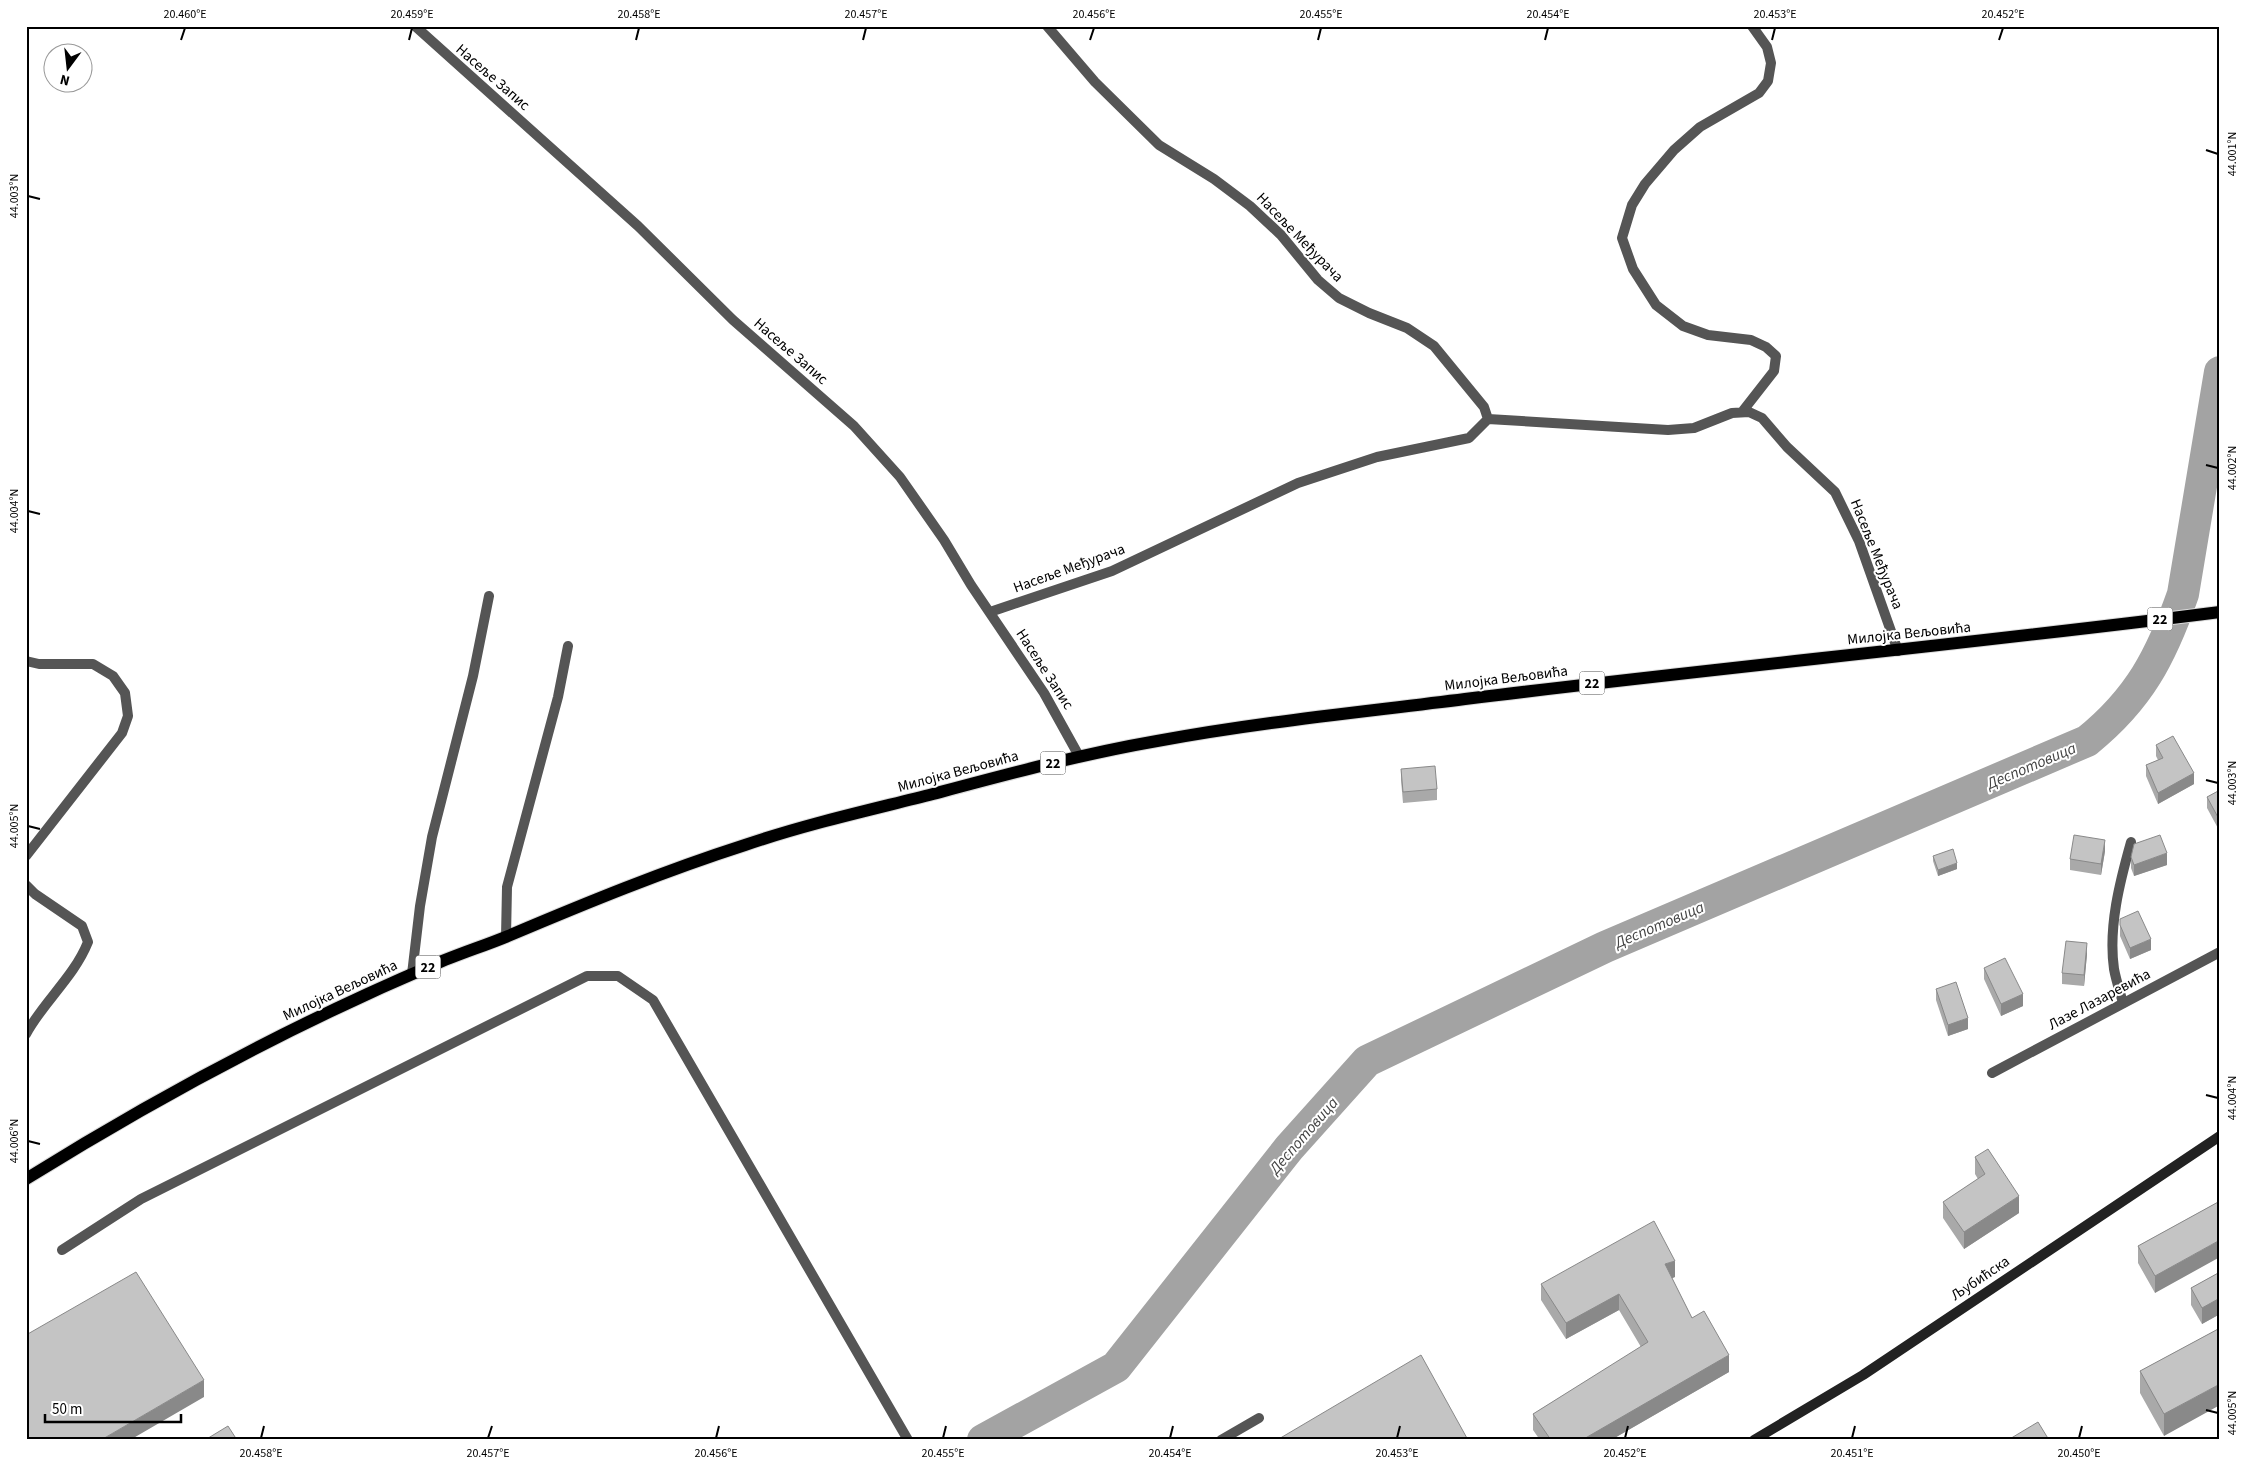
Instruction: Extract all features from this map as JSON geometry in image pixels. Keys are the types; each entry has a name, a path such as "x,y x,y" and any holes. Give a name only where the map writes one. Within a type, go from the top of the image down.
{"main road":[{"name":"Милојка Вељовића","path":"26,1179 97,1134 214,1070 304,1024 412,974 588,902 748,843 919,797 1079,756 1189,736 1638,678 2220,612"}],"street":[{"name":"Насеље Запис","path":"415,26 638,226 733,320 854,426 900,477 1044,693 1079,756"},
{"name":"Насеље Међурача","path":"990,612 1112,571 1298,483 1377,457 1469,438 1488,419 1484,407 1434,346 1407,328 1368,313 1339,298 1318,280 1281,235 1250,206 1214,178 1159,146 1095,82 1047,26"},
{"path":"1488,419 1668,430 1694,428 1732,413 1742,412 1774,371 1776,356 1766,347 1751,340 1708,336 1684,326 1656,305 1633,269 1622,238 1632,204 1645,184 1674,150 1700,127 1759,93 1768,81 1770,63 1767,46 1752,26"},
{"name":"Насеље Међурача","path":"1742,412 1749,412 1762,418 1787,446 1835,492 1859,541 1898,650"},
{"path":"412,974 420,906 432,837 473,676 489,596"},
{"path":"506,937 507,887 558,697 568,646"},
{"path":"26,661 40,664 93,664 113,676 126,693 128,716 122,733 26,856"},
{"path":"2123,1003 2114,969 2114,943 2116,908 2122,872 2131,842"},
{"path":"26,885 35,894 82,926 88,942 74,970 30,1019 26,1034"},
{"name":"Лазе Лазаревића","path":"1992,1073 2220,952"},
{"path":"62,1250 141,1199 587,976 618,976 653,1000 908,1440"},
{"name":"Љубићска","path":"1754,1440 1863,1375 2220,1136"},
{"path":"1221,1440 1259,1418"}],"building":[{"path":"2173,736 2194,773 2158,793 2146,765 2163,758 2156,745"},
{"path":"1435,766 1437,789 1403,792 1401,769"},
{"path":"2220,790 2220,821 2207,797"},
{"path":"2074,835 2105,840 2101,864 2070,859"},
{"path":"2160,835 2167,853 2134,865 2131,857 2134,844"},
{"path":"1953,849 1957,863 1938,870 1933,856"},
{"path":"2138,911 2151,939 2130,948 2120,925 2120,919"},
{"path":"2066,941 2087,943 2084,975 2062,973"},
{"path":"2005,958 2023,994 2001,1004 1984,968"},
{"path":"1956,982 1968,1018 1948,1025 1936,989"},
{"path":"1988,1149 2019,1196 1964,1232 1943,1202 1985,1174 1975,1157"},
{"path":"2220,1201 2220,1240 2155,1276 2138,1246"},
{"path":"1654,1221 1675,1261 1665,1264 1692,1318 1704,1311 1729,1355 1582,1440 1551,1440 1533,1414 1648,1342 1619,1294 1566,1323 1541,1284"},
{"path":"136,1272 204,1380 101,1440 26,1440 26,1335"},
{"path":"2220,1272 2220,1298 2202,1308 2191,1288"},
{"path":"2220,1328 2220,1384 2164,1414 2140,1371"},
{"path":"1421,1355 1468,1440 1277,1440"},
{"path":"2038,1422 2049,1440 2008,1440"},
{"path":"228,1426 237,1440 205,1440"}],"waterway":[{"name":"Деспотовица","path":"983,1440 1116,1367 1289,1148 1367,1061 1605,947 2087,741 2121,709 2134,693 2157,657 2175,617 2183,594 2220,372"}]}
